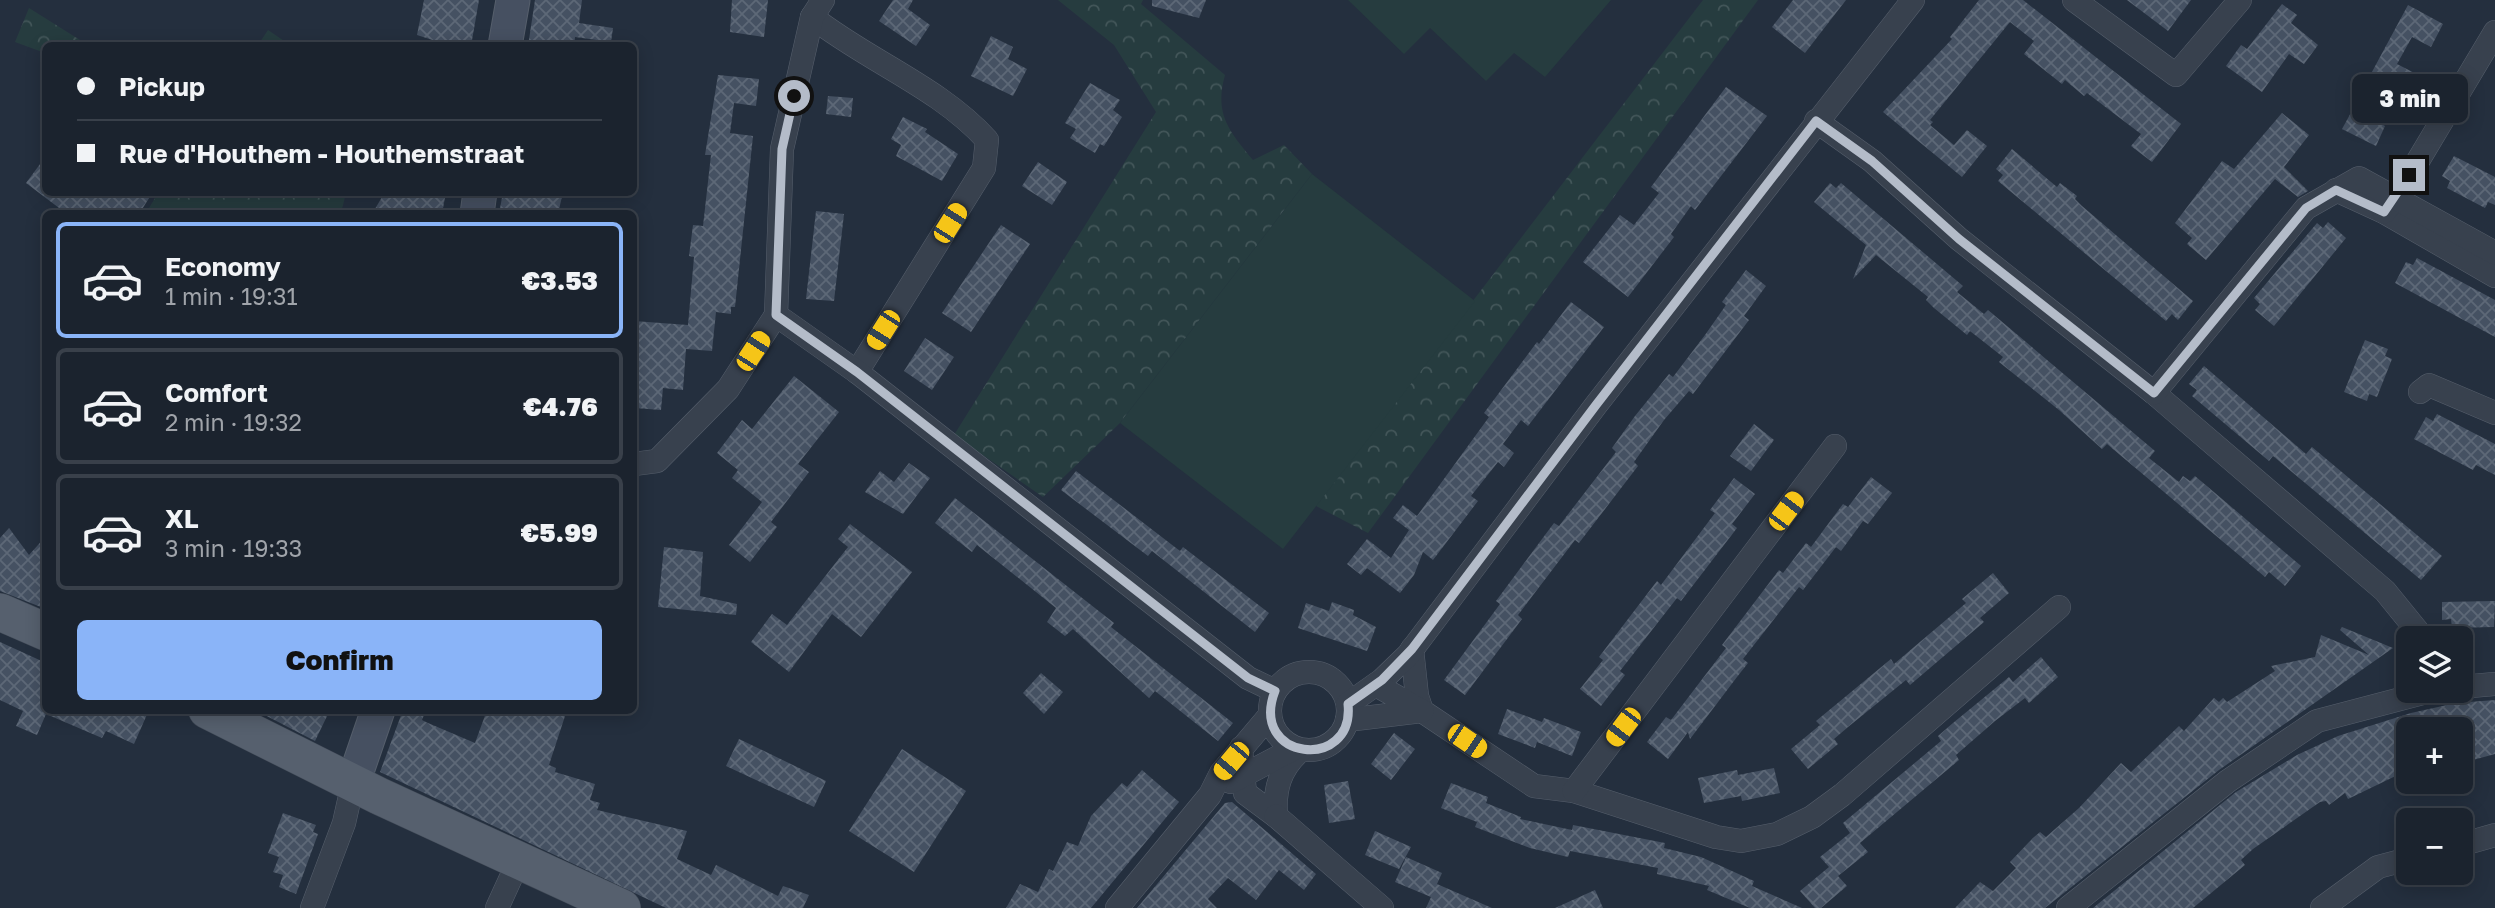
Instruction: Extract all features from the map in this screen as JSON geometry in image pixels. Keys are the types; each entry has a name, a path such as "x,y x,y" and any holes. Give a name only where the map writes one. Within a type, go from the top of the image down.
{"main road":[{"path":"0,612 42,630"},
{"path":"214,714 353,783 519,860 578,899 622,908"}],"street":[{"path":"506,42 513,0"},
{"path":"1210,794 1298,749 1321,749 1338,738 1348,712 1412,649 1596,405 1913,0"},
{"path":"2074,0 2176,75 2240,0"},
{"path":"637,464 657,461 728,389 776,315 782,149 817,9"},
{"path":"817,9 838,38 964,115 987,139 984,168 857,372"},
{"path":"2390,204 2495,32"},
{"path":"1816,121 1872,161 1959,239 2154,393 2385,591 2413,626"},
{"path":"2154,393 2306,208 2359,178 2390,204 2495,276"},
{"path":"2390,204 2495,253"},
{"path":"776,315 857,372 1248,678 1275,691"},
{"path":"2420,392 2429,385 2495,413"},
{"path":"1574,791 1835,446"},
{"path":"1376,685 1422,711 1534,786 1574,791 1716,837 1761,839 1783,832 1842,795 2059,607"},
{"path":"1412,649 1417,696 1422,711"},
{"path":"1116,908 1210,794 1220,773 1269,715 1275,691 1293,675 1316,672 1337,683 1348,712"},
{"path":"2473,686 2495,684"},
{"path":"2068,908 2228,781 2317,721 2396,700"},
{"path":"1348,712 1422,711"},
{"path":"312,908 344,823 353,783 378,714"},
{"path":"1269,715 1280,738 1298,749"},
{"path":"1241,748 1241,776 1245,793 1276,816 1382,908"},
{"path":"1276,816 1274,800 1280,776 1298,749"},
{"path":"2473,841 2495,835"},
{"path":"497,908 519,860"},
{"path":"2322,908 2378,867 2396,862"}],"green space":[{"path":"1058,0 1143,0 1141,4 1225,75 1221,101 1226,121 1253,160 1284,145 1312,174 1120,423 1043,497 954,435 1156,112 1114,45"},
{"path":"1348,0 1611,0 1545,77 1514,53 1486,81 1430,28 1404,54"},
{"path":"1703,0 1758,0 1368,533 1316,506"},
{"path":"29,8 83,42 42,42 42,52 15,42"},
{"path":"268,30 286,42 260,42"},
{"path":"1312,174 1475,301 1283,549 1120,423"},
{"path":"156,196 345,196 342,210 148,210"}],"building":[{"path":"424,0 479,0 472,42 439,42 417,35"},
{"path":"535,0 582,0 579,23 613,28 611,42 575,37 574,42 529,42"},
{"path":"732,0 768,0 764,37 730,32"},
{"path":"893,0 913,0 908,9 930,25 916,46 879,21"},
{"path":"1152,0 1206,0 1199,18 1152,6"},
{"path":"1793,0 1846,0 1805,53 1772,27"},
{"path":"1979,0 2023,0 2181,124 2152,162 2131,146 2141,134 2087,93 2084,96 2065,80 2062,84 2024,54 2034,41 2010,22 1930,120 1933,122 1930,125 1954,145 1967,130 1987,146 1962,177 1883,112 1952,39 1950,37"},
{"path":"2127,0 2191,0 2168,31"},
{"path":"2282,4 2297,15 2291,23 2318,45 2304,64 2289,54 2262,92 2226,66 2241,45 2247,49"},
{"path":"2408,5 2443,24 2431,47 2412,37 2397,64 2430,81 2415,109 2366,83"},
{"path":"991,36 1013,47 1008,59 1027,69 1013,96 971,76"},
{"path":"718,75 759,79 756,106 734,103 730,133 753,136 735,307 731,307 731,314 716,312 712,351 686,349 683,390 663,388 661,410 637,408 637,321 688,325 694,257 689,256 693,225 703,226 711,155 705,155"},
{"path":"1090,83 1120,100 1113,110 1122,117 1104,146 1100,144 1095,153 1070,138 1076,129 1065,123"},
{"path":"1726,87 1767,116 1695,210 1691,206 1671,234 1674,237 1628,297 1583,262 1620,215 1634,225 1659,193 1651,187"},
{"path":"828,96 853,98 851,117 826,114"},
{"path":"2353,109 2385,126 2376,146 2342,129"},
{"path":"2282,113 2309,135 2284,167 2308,191 2298,197 2275,179 2206,260 2187,244 2192,238 2175,223 2222,161 2234,169"},
{"path":"903,117 927,129 925,132 958,154 942,181 896,156 901,145 891,139"},
{"path":"2012,149 2057,187 2060,183 2077,196 2075,199 2082,206 2193,301 2178,320 2172,314 2166,321 1998,181 2003,175 1996,169"},
{"path":"2454,156 2495,177 2495,205 2488,202 2485,208 2447,188 2450,181 2442,176"},
{"path":"42,161 42,195 26,183"},
{"path":"1038,162 1067,182 1052,205 1022,186"},
{"path":"1830,183 1836,188 1841,183 1963,286 1957,292 1984,314 1988,310 2155,451 2149,458 2179,482 2183,476 2190,481 2195,476 2301,566 2285,586 2269,572 2265,577 2107,444 2102,449 1999,362 2003,357 1970,331 1967,335 1934,308 1926,300 1928,297 1876,255 1853,279 1866,245 1814,202"},
{"path":"43,196 150,196 142,210 62,210"},
{"path":"383,196 445,196 443,210 374,210"},
{"path":"502,196 562,196 559,210 500,210"},
{"path":"816,211 844,214 834,301 806,299"},
{"path":"2328,222 2346,238 2274,326 2255,310 2260,304 2254,298 2317,223 2323,228"},
{"path":"1001,225 1030,244 971,332 942,313"},
{"path":"2417,258 2495,300 2495,337 2395,283 2406,262 2413,265"},
{"path":"1746,270 1766,286 1744,316 1749,320 1693,394 1689,391 1664,420 1634,462 1638,466 1579,543 1575,540 1518,615 1522,619 1465,695 1444,680 1500,604 1496,601 1554,523 1559,526 1616,452 1612,448 1635,416 1669,374 1673,377 1705,335 1726,305 1722,302"},
{"path":"1571,302 1604,327 1528,426 1521,420 1503,444 1514,453 1504,467 1498,462 1471,496 1478,501 1433,560 1423,552 1414,575 1400,593 1367,568 1361,575 1347,564 1367,539 1391,558 1409,530 1393,518 1403,505 1417,516 1489,417 1484,413"},
{"path":"925,338 954,357 932,390 904,371"},
{"path":"2365,340 2388,349 2385,356 2392,359 2377,397 2369,394 2367,401 2344,392"},
{"path":"2204,366 2306,454 2312,447 2442,556 2421,580 2273,456 2269,461 2192,396 2197,390 2189,384"},
{"path":"794,376 839,412 798,464 809,472 771,522 777,527 750,562 729,545 762,502 732,478 738,470 717,453 742,420 752,429"},
{"path":"2437,414 2495,444 2495,475 2476,465 2473,470 2414,439 2426,417 2433,421"},
{"path":"1754,424 1774,440 1751,471 1730,456"},
{"path":"909,463 930,478 903,514 865,492 880,471 894,482"},
{"path":"1076,471 1180,551 1183,547 1269,613 1255,632 1152,551 1148,556 1061,490"},
{"path":"1871,477 1892,493 1868,524 1863,521 1841,551 1836,547 1803,590 1799,587 1743,659 1748,663 1690,739 1688,732 1668,759 1647,742 1666,717 1671,720 1726,648 1722,645 1779,570 1783,573 1806,543 1811,547 1843,504 1848,507"},
{"path":"1734,478 1755,494 1732,524 1737,528 1681,601 1677,598 1620,671 1625,675 1601,706 1580,689 1603,660 1599,657 1657,581 1661,585 1715,513 1710,510"},
{"path":"955,498 1114,623 1111,627 1233,723 1218,741 1155,691 1149,698 1073,629 1065,636 1047,622 1056,608 977,545 972,552 935,523"},
{"path":"850,524 912,572 861,637 832,614 789,672 751,642 772,614 787,625 848,547 838,539"},
{"path":"9,528 29,555 42,540 42,607 0,591 0,538"},
{"path":"664,547 703,552 700,596 737,604 736,615 658,607"},
{"path":"1993,573 2009,593 1980,618 1984,622 1910,685 1906,680 1848,727 1834,739 1838,744 1808,769 1791,749 1820,725 1816,721 1891,659 1894,664 1966,603 1962,599"},
{"path":"2495,601 2494,627 2452,626 2451,619 2442,620 2442,602"},
{"path":"1332,602 1354,610 1353,615 1376,627 1367,651 1298,628 1306,603 1329,611"},
{"path":"2342,627 2393,648 2219,770 2045,908 1955,908 1980,882 1993,891 2016,868 2010,862 2033,838 2040,832 2046,837 2079,808 2121,763 2131,772 2179,726 2184,731 2214,698 2219,702 2223,698 2227,702 2275,671 2271,666 2315,657 2321,635 2369,655 2340,630"},
{"path":"0,642 42,661 42,714 46,714 37,735 16,726 23,711 0,700"},
{"path":"2041,657 2058,677 2029,703 2025,698 1995,721 1956,755 1959,760 1860,843 1868,852 1838,876 1847,886 1821,908 1815,908 1800,891 1829,867 1820,857 1850,833 1843,823 1941,741 1938,736 1953,723 2009,677 2013,682"},
{"path":"1041,673 1063,692 1044,714 1023,693"},
{"path":"2495,700 2495,754 2473,760 2473,717 2398,717 2456,703"},
{"path":"1507,709 1542,722 1544,718 1581,732 1572,756 1537,742 1535,748 1498,734"},
{"path":"46,714 147,714 134,744 106,731 102,738"},
{"path":"263,714 328,714 315,741"},
{"path":"402,714 424,715 422,720 475,743 486,714 566,714 549,765 556,768 555,772 595,784 590,800 600,803 597,810 687,831 677,859 711,875 716,865 778,896 783,886 809,895 803,908 666,908 380,772"},
{"path":"2396,718 2396,776 2348,799 2345,793 2329,805 2326,801 2320,802 2253,849 2241,860 2245,865 2193,908 2093,908 2236,792 2297,755 2338,736"},
{"path":"1394,733 1415,749 1391,780 1371,764"},
{"path":"739,739 826,781 814,807 726,766"},
{"path":"902,749 966,791 914,872 849,831"},
{"path":"1774,768 1780,793 1742,801 1741,796 1704,803 1698,778 1737,770 1738,775"},
{"path":"1142,770 1179,802 1091,908 1006,908 1020,884 1038,892 1049,869 1053,871 1067,842 1078,846 1091,816 1122,783 1127,787"},
{"path":"1348,781 1355,819 1329,823 1324,785"},
{"path":"1451,783 1488,797 1486,803 1521,817 1520,819 1572,830 1573,825 1665,843 1664,848 1701,857 1754,881 1752,886 1802,908 1750,908 1707,890 1709,886 1657,874 1658,868 1570,851 1568,857 1530,848 1475,827 1477,822 1441,808"},
{"path":"1232,802 1316,874 1304,890 1279,870 1256,900 1228,878 1208,899 1217,908 1137,908 1225,803"},
{"path":"283,813 316,825 313,832 318,834 296,894 279,887 283,875 273,872 279,857 268,853"},
{"path":"1375,831 1411,847 1399,869 1365,855"},
{"path":"1406,857 1442,873 1437,884 1492,908 1426,908 1431,897 1395,882"},
{"path":"1595,890 1603,908 1555,908"}],"route":[{"path":"794,96 782,149 775,270 776,315 857,372 1248,678 1275,691 1269,715 1275,731 1287,744 1311,751 1330,745 1338,738 1347,720 1348,704 1382,680 1408,655 1596,405 1816,121 1872,161 1959,239 2154,393 2306,208 2336,190 2384,212 2409,175"}]}
